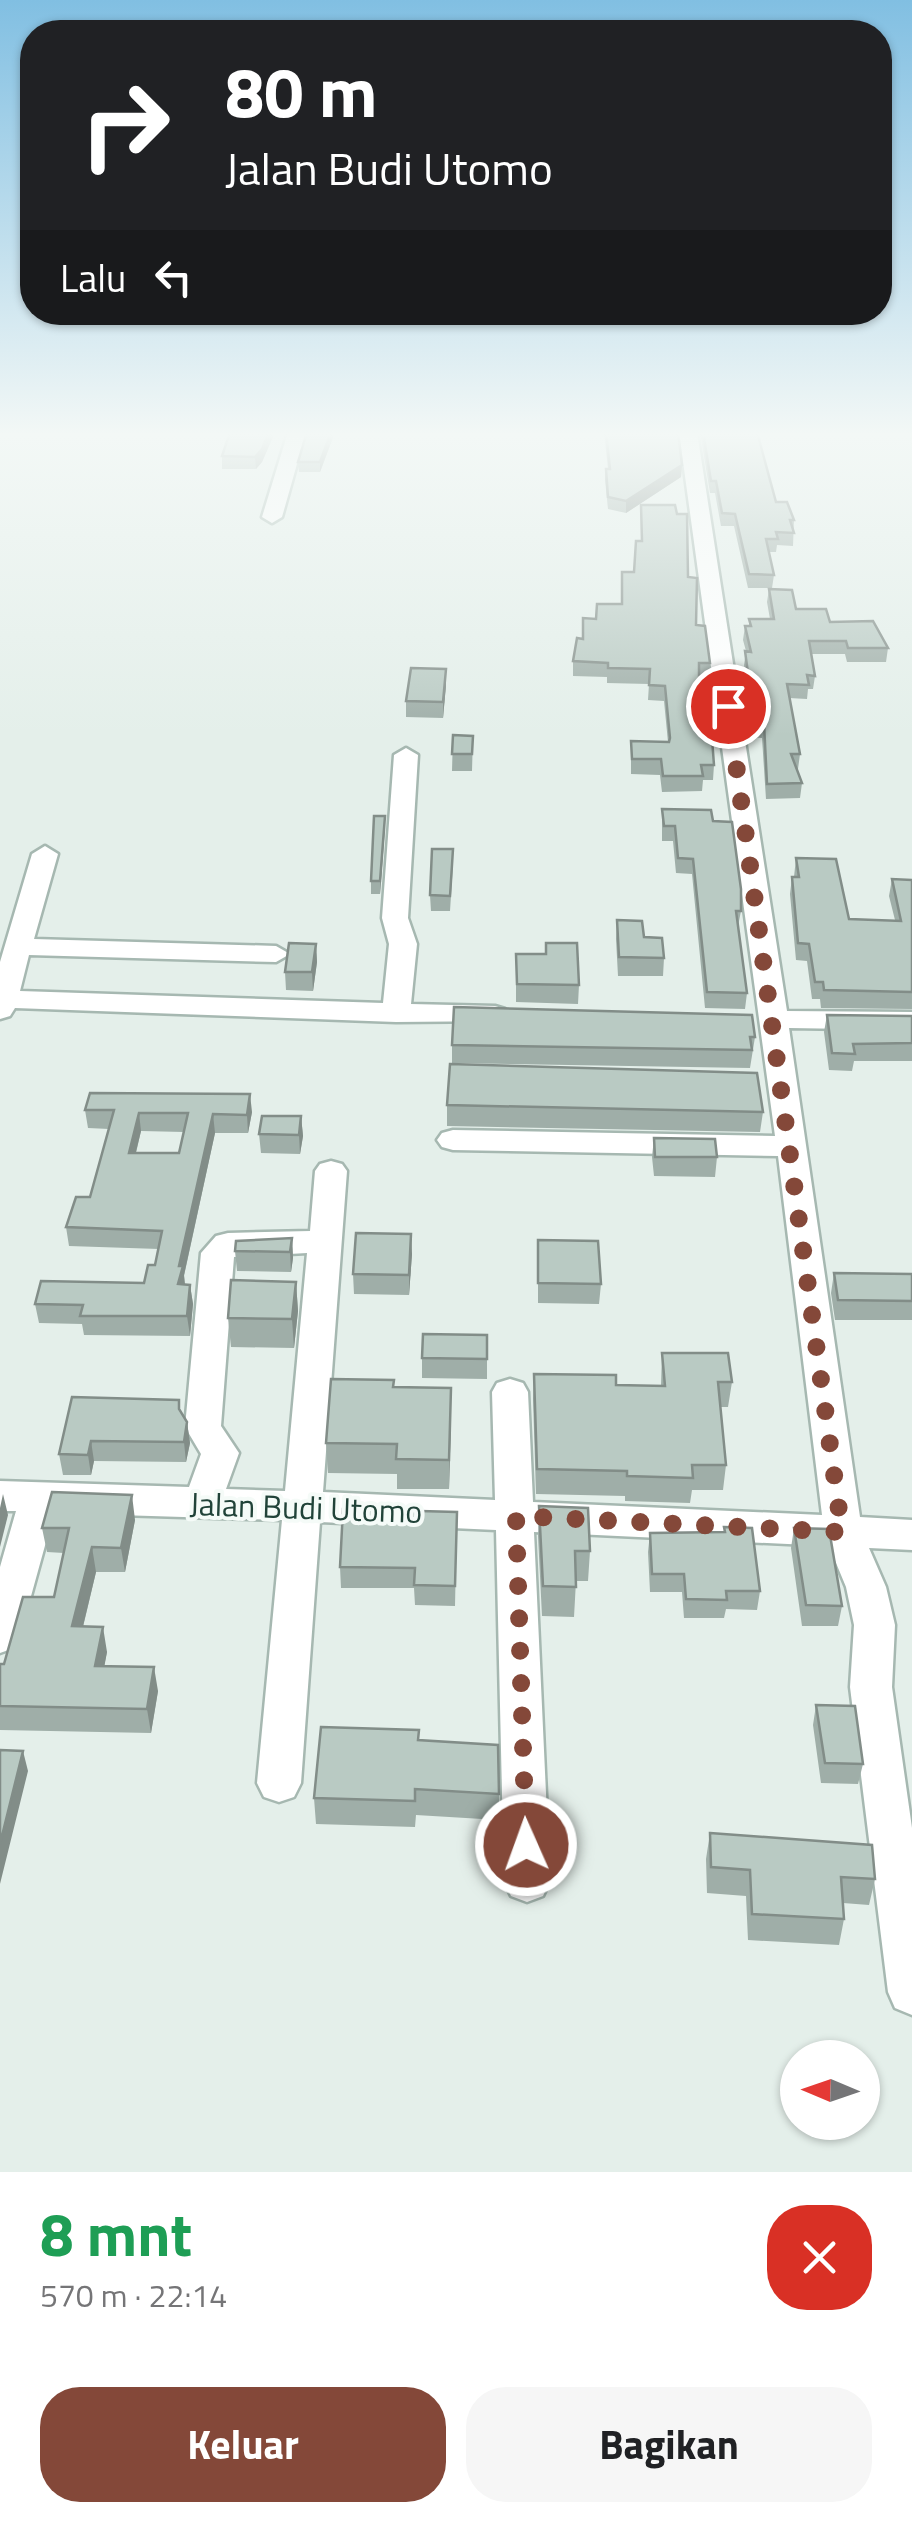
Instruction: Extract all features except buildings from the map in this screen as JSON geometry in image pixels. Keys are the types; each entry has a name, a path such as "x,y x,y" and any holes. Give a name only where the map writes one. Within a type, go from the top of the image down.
{"street":[{"path":"701,533 772,1081 792,1146 841,1531 860,1566 875,1608 878,1652 870,1687 912,1992"},
{"path":"396,1013 402,944 396,918 406,755"},
{"path":"45,854 2,1004 515,1016"},
{"path":"19,947 276,954"},
{"path":"766,1021 912,1020"},
{"path":"453,1140 792,1146"},
{"path":"279,1784 331,1170"},
{"path":"202,1503 220,1453 202,1427 218,1253 228,1244 237,1243 326,1242"},
{"path":"510,1392 527,1881"},
{"name":"Jalan Budi Utomo","path":"0,1496 912,1535"},
{"path":"0,1636 40,1498"}],"route":[{"path":"526,1845 516,1516 842,1532 792,1146 728,706"}]}
